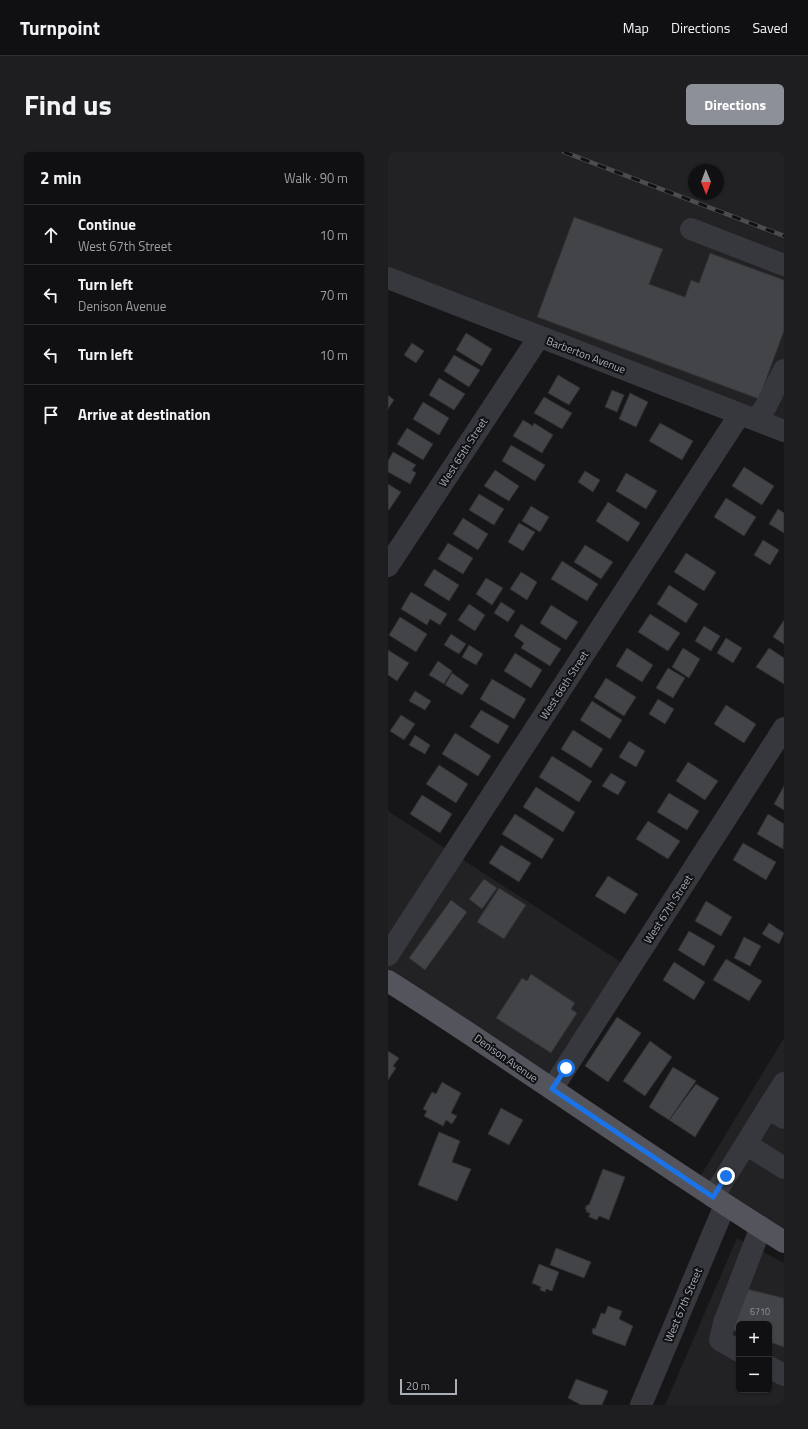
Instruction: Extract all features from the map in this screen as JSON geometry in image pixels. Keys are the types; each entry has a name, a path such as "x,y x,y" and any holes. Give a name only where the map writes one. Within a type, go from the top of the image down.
{"main road":[{"name":"Denison Avenue","path":"388,981 473,1035 719,1201 784,1242"}],"street":[{"path":"691,229 784,265"},
{"name":"Barberton Avenue","path":"388,278 784,431"},
{"name":"West 65th Street","path":"388,566 539,337"},
{"name":"West 66th Street","path":"388,955 748,417 766,406 784,370"},
{"name":"West 67th Street","path":"552,1089 784,728"},
{"name":"West 67th Street","path":"641,1405 719,1201 746,1144 776,1113 784,1083"},
{"path":"746,1144 784,1168"},
{"path":"736,1349 720,1340 724,1323 761,1227"},
{"path":"772,1369 784,1375"}],"shaded area":[{"path":"388,152 784,152 784,431 388,278"},
{"path":"388,811 630,968 552,1089 388,981"},
{"path":"784,1038 784,1242 695,1185"},
{"path":"737,1238 784,1263 784,1405 665,1405"}],"building":[{"path":"574,217 663,249 649,284 685,297 691,280 699,283 710,253 784,280 784,331 759,399 537,317"},
{"path":"466,333 492,349 482,366 456,350"},
{"path":"412,343 424,351 416,363 404,355"},
{"path":"454,355 480,370 469,387 444,371"},
{"path":"558,375 580,388 569,405 548,393"},
{"path":"439,378 465,394 454,410 429,395"},
{"path":"612,390 624,395 617,412 605,407"},
{"path":"630,393 648,402 636,427 619,419"},
{"path":"388,395 394,400 388,409"},
{"path":"544,397 572,413 562,429 534,413"},
{"path":"423,402 449,418 439,435 413,419"},
{"path":"523,420 533,426 534,423 553,435 542,453 513,436"},
{"path":"660,423 693,441 682,460 649,441"},
{"path":"407,428 433,444 423,460 397,444"},
{"path":"511,445 545,465 535,481 502,461"},
{"path":"393,452 416,465 412,470 416,473 410,484 388,472 388,461"},
{"path":"744,467 774,486 762,505 732,486"},
{"path":"495,470 519,486 509,501 484,486"},
{"path":"585,471 600,480 593,492 578,482"},
{"path":"626,473 657,491 646,509 616,491"},
{"path":"388,484 401,492 389,510 388,509"},
{"path":"479,494 504,509 494,525 469,510"},
{"path":"726,498 756,517 744,536 714,517"},
{"path":"608,502 640,523 628,542 596,521"},
{"path":"531,506 549,517 540,532 522,521"},
{"path":"778,509 784,513 784,533 769,524"},
{"path":"463,518 488,534 478,550 453,534"},
{"path":"519,523 535,532 523,551 508,542"},
{"path":"763,540 779,550 770,565 754,555"},
{"path":"448,543 473,558 463,574 438,559"},
{"path":"585,545 613,562 601,579 574,562"},
{"path":"686,553 716,572 704,591 674,572"},
{"path":"562,561 598,584 587,601 551,579"},
{"path":"434,569 459,585 449,601 424,585"},
{"path":"521,572 537,582 527,600 510,589"},
{"path":"486,578 503,588 492,605 476,594"},
{"path":"669,585 698,604 686,623 657,604"},
{"path":"411,592 447,614 440,625 430,619 427,625 401,609"},
{"path":"501,602 515,611 508,622 494,613"},
{"path":"469,604 485,615 475,631 458,620"},
{"path":"551,605 578,622 566,640 540,623"},
{"path":"650,614 680,633 668,651 638,632"},
{"path":"400,617 427,634 416,652 389,635"},
{"path":"784,620 784,644 773,637"},
{"path":"521,624 561,649 550,666 521,648 524,643 514,636"},
{"path":"704,626 720,636 711,651 695,641"},
{"path":"451,634 466,644 459,654 444,645"},
{"path":"726,638 742,648 733,663 717,653"},
{"path":"469,645 483,654 476,665 462,657"},
{"path":"627,648 653,665 642,682 616,666"},
{"path":"683,648 700,659 689,678 672,667"},
{"path":"769,648 784,658 784,684 756,667"},
{"path":"388,650 409,663 397,681 388,675"},
{"path":"515,653 542,670 531,688 504,671"},
{"path":"438,661 452,671 444,684 429,675"},
{"path":"668,668 685,678 673,698 656,688"},
{"path":"452,673 469,685 462,695 445,685"},
{"path":"606,678 636,697 624,716 594,697"},
{"path":"492,679 526,699 514,719 480,699"},
{"path":"415,691 431,701 425,710 409,701"},
{"path":"658,699 674,709 665,724 649,714"},
{"path":"592,701 622,720 610,739 580,720"},
{"path":"726,705 756,724 744,743 714,724"},
{"path":"481,710 509,726 498,744 470,727"},
{"path":"401,715 415,724 404,740 390,731"},
{"path":"573,730 603,749 591,768 561,749"},
{"path":"455,733 491,756 478,776 442,754"},
{"path":"415,735 430,745 425,754 409,745"},
{"path":"629,741 645,751 636,767 619,757"},
{"path":"552,756 592,781 579,802 539,777"},
{"path":"688,762 718,781 705,800 676,781"},
{"path":"439,765 468,784 456,803 426,784"},
{"path":"611,773 626,782 618,795 602,786"},
{"path":"784,786 784,810 774,804"},
{"path":"536,787 575,812 563,832 523,807"},
{"path":"669,793 699,811 687,830 657,812"},
{"path":"422,795 452,814 440,833 410,814"},
{"path":"515,814 554,839 542,859 502,834"},
{"path":"768,814 784,824 783,849 757,834"},
{"path":"648,821 680,841 668,859 636,839"},
{"path":"743,843 776,862 766,880 733,860"},
{"path":"501,845 531,863 519,882 489,863"},
{"path":"608,876 638,894 625,914 595,896"},
{"path":"484,879 497,888 482,909 469,899"},
{"path":"499,888 526,905 504,939 477,922"},
{"path":"451,900 467,912 425,970 409,958"},
{"path":"706,901 732,917 721,936 695,921"},
{"path":"769,923 784,933 779,944 762,934"},
{"path":"689,931 715,946 704,966 678,950"},
{"path":"744,937 761,946 750,966 734,958"},
{"path":"726,959 762,981 749,1001 713,980"},
{"path":"674,962 705,982 694,1000 663,980"},
{"path":"531,974 575,1003 571,1009 577,1013 551,1053 496,1018 522,978 527,981"},
{"path":"617,1017 641,1033 608,1082 585,1066"},
{"path":"650,1041 672,1057 645,1096 623,1081"},
{"path":"388,1051 399,1058 393,1066 396,1068 388,1080"},
{"path":"673,1067 696,1081 669,1120 649,1107"},
{"path":"442,1082 461,1093 451,1113 457,1116 452,1124 446,1120 443,1126 424,1116 427,1111 423,1109 432,1092 436,1094"},
{"path":"696,1084 719,1098 695,1137 669,1120"},
{"path":"501,1108 523,1120 509,1145 488,1134"},
{"path":"439,1132 460,1141 452,1162 471,1169 457,1201 418,1185"},
{"path":"603,1169 625,1177 609,1220 599,1216 597,1220 589,1217 590,1213 586,1212 587,1210 585,1209 587,1205 589,1205"},
{"path":"556,1248 591,1262 584,1278 550,1265"},
{"path":"539,1264 559,1272 552,1291 546,1289 545,1292 540,1290 541,1287 532,1283"},
{"path":"743,1288 784,1298 784,1347 772,1343 772,1321 736,1321 736,1331 729,1329"},
{"path":"608,1306 622,1311 619,1319 633,1326 625,1346 593,1334 592,1332 593,1328 595,1329 601,1313 605,1314"},
{"path":"576,1379 608,1391 602,1405 581,1405 568,1398"}],"railway":[{"path":"564,152 784,236"}],"route":[{"path":"566,1068 552,1089 713,1197 726,1176"}]}
